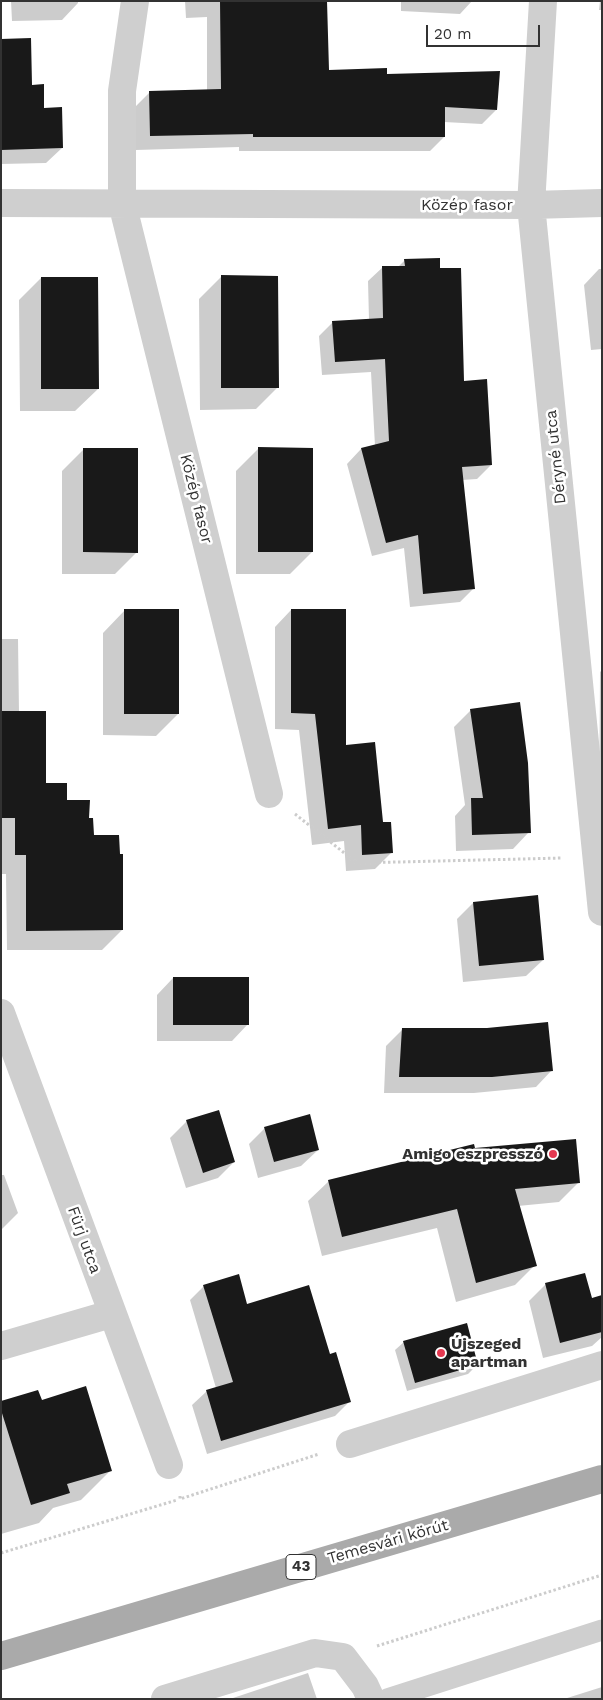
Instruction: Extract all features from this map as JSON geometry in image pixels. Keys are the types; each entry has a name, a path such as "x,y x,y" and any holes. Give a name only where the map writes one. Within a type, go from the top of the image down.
{"main road":[{"name":"Temesvári körút","path":"1,1656 602,1479"}],"street":[{"path":"122,203 122,91 136,1"},
{"name":"Déryné utca","path":"544,1 531,205 602,912"},
{"name":"Közép fasor","path":"1,203 531,205 602,203"},
{"name":"Közép fasor","path":"122,203 269,794"},
{"name":"Fürj utca","path":"1,1013 169,1465"},
{"path":"1,1346 112,1314"},
{"path":"350,1444 602,1365"},
{"path":"165,1699 315,1653 343,1657 366,1686 371,1699"}],"lane":[{"path":"387,1699 602,1630"}],"path":[{"path":"269,794 357,863 596,858"},
{"path":"1,1553 180,1499 350,1444"},
{"path":"169,1465 180,1499"},
{"path":"343,1657 602,1575"}],"building":[{"path":"220,1 327,1 329,70 387,68 387,74 500,71 497,110 445,107 445,137 253,137 253,134 150,136 149,91 221,89"},
{"path":"31,38 32,85 44,84 44,108 62,107 63,148 1,150 1,39"},
{"path":"440,258 440,268 461,268 464,381 487,379 492,465 462,467 475,589 423,594 418,535 386,543 361,448 389,441 385,359 335,362 332,321 383,318 382,266 405,266 404,259"},
{"path":"221,275 278,276 279,388 221,388"},
{"path":"41,277 98,277 99,389 41,389"},
{"path":"258,447 313,448 313,552 258,552"},
{"path":"83,448 138,448 138,553 83,552"},
{"path":"124,609 179,609 179,714 124,714"},
{"path":"291,609 346,609 346,745 375,742 383,822 391,822 393,853 362,855 361,825 328,829 315,714 291,713"},
{"path":"520,702 528,763 531,833 472,835 471,798 483,798 470,709"},
{"path":"1,711 46,711 46,783 67,783 67,800 90,800 89,818 93,818 94,835 119,835 120,854 123,854 123,930 26,931 26,855 15,855 15,818 1,818"},
{"path":"538,895 544,960 479,966 473,902"},
{"path":"173,977 249,977 249,1025 173,1025"},
{"path":"548,1022 553,1071 492,1077 399,1077 402,1028 487,1028"},
{"path":"219,1110 235,1162 203,1173 186,1120"},
{"path":"310,1114 319,1150 274,1162 264,1127"},
{"path":"576,1139 580,1183 515,1189 537,1266 476,1283 457,1209 342,1237 328,1180 474,1144 475,1148"},
{"path":"585,1273 592,1298 602,1295 602,1332 560,1343 545,1283"},
{"path":"239,1274 247,1304 309,1285 330,1354 336,1352 351,1402 221,1441 206,1390 233,1382 203,1285"},
{"name":"Újszeged apartman","path":"467,1323 478,1365 415,1383 403,1341"},
{"path":"86,1386 112,1471 67,1484 70,1493 31,1505 1,1410 1,1401 38,1390 42,1400"}],"place":[{"name":"Amigo eszpresszó","path":"553,1154"},
{"name":"Újszeged apartman","path":"441,1353"}]}
